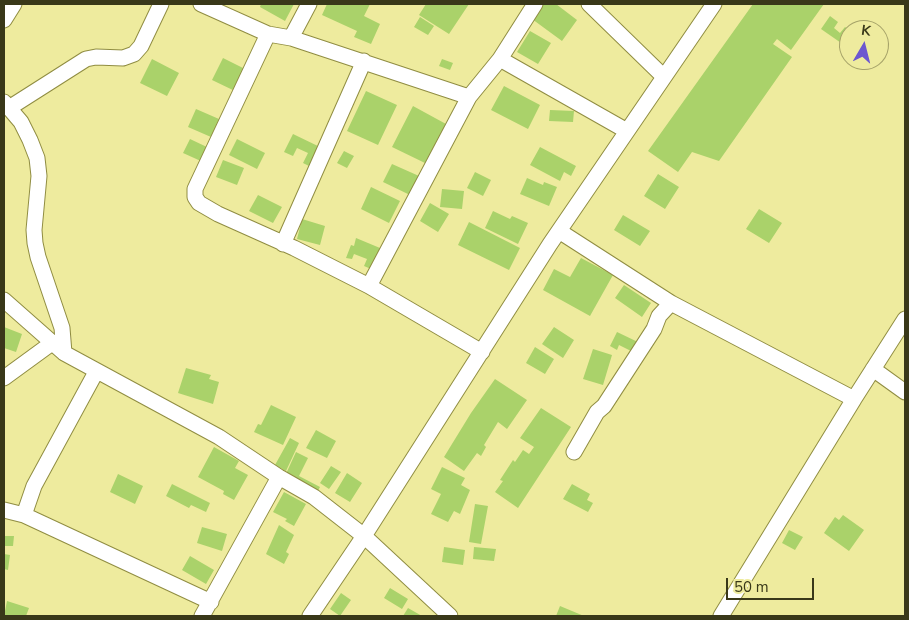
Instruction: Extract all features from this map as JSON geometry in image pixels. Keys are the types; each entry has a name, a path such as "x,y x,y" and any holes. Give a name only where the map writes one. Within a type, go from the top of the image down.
{"street":[{"path":"4,20 14,4"},
{"path":"64,353 62,328 35,243 34,230 40,176 37,158 21,122 7,105 86,59 96,57 123,58 134,54 141,46 161,4"},
{"path":"201,4 268,34 291,38 468,97"},
{"path":"291,38 309,4"},
{"path":"368,286 468,97 500,59 535,4"},
{"path":"589,4 664,77"},
{"path":"310,616 364,536 560,231 714,4"},
{"path":"268,34 195,189 195,197 199,203 368,286 482,352"},
{"path":"500,59 627,131"},
{"path":"283,244 364,61"},
{"path":"560,231 671,303 854,399"},
{"path":"4,300 64,353 218,437 279,477 314,497 364,536 450,616"},
{"path":"574,452 597,412 604,406 654,329 659,316 671,303"},
{"path":"721,616 905,319"},
{"path":"4,378 52,342"},
{"path":"873,369 905,392"},
{"path":"24,515 34,486 96,372"},
{"path":"202,616 279,477"},
{"path":"4,510 24,515 211,602"}],"building":[{"path":"261,4 294,4 285,21 260,7"},
{"path":"327,4 370,4 364,16 380,24 371,44 354,37 357,31 322,15"},
{"path":"426,4 469,4 449,34 419,15"},
{"path":"544,4 556,4 577,20 562,41 532,19"},
{"path":"753,4 824,4 791,50 777,39 773,44 792,57 719,161 692,152 678,172 648,151"},
{"path":"830,16 838,22 834,28 839,32 839,42 821,29"},
{"path":"420,17 434,26 428,35 414,27"},
{"path":"530,31 551,43 538,64 517,52"},
{"path":"223,58 247,70 237,92 212,80"},
{"path":"152,59 179,73 167,96 140,83"},
{"path":"442,59 453,63 450,70 439,66"},
{"path":"504,86 540,105 528,129 491,110"},
{"path":"366,91 397,105 378,145 347,131"},
{"path":"413,106 446,124 425,163 392,147"},
{"path":"196,109 219,119 211,137 188,127"},
{"path":"550,110 574,111 573,122 549,121"},
{"path":"293,134 322,148 313,168 303,163 308,153 297,148 293,156 284,152"},
{"path":"190,139 209,148 203,162 183,153"},
{"path":"237,139 265,153 257,169 229,155"},
{"path":"540,147 576,166 571,176 564,172 560,181 530,165"},
{"path":"344,151 354,156 347,168 337,163"},
{"path":"223,160 244,168 237,185 216,177"},
{"path":"392,164 419,176 410,195 383,182"},
{"path":"475,172 491,180 483,196 467,188"},
{"path":"658,174 679,187 665,209 644,196"},
{"path":"527,178 543,185 544,182 557,187 549,206 520,194"},
{"path":"371,187 400,201 389,223 361,209"},
{"path":"442,189 464,191 462,209 440,207"},
{"path":"258,195 282,207 273,223 249,211"},
{"path":"430,203 449,214 438,232 420,221"},
{"path":"759,209 782,223 769,243 746,229"},
{"path":"493,211 510,219 512,216 528,223 518,244 485,228"},
{"path":"623,215 650,231 640,246 614,230"},
{"path":"302,219 325,226 320,245 297,239"},
{"path":"469,222 520,248 509,270 458,245"},
{"path":"356,238 380,248 371,269 364,266 367,259 354,254 352,259 346,258 351,245 354,246"},
{"path":"581,258 613,275 590,316 543,290 554,269 570,277"},
{"path":"624,285 651,303 642,317 615,298"},
{"path":"4,327 22,334 16,352 4,348"},
{"path":"554,327 574,340 563,358 542,344"},
{"path":"617,332 640,343 635,353 619,345 617,350 610,346"},
{"path":"535,347 554,359 545,374 526,363"},
{"path":"593,349 612,355 603,385 583,379"},
{"path":"186,368 211,375 209,379 219,382 213,404 178,393"},
{"path":"495,379 527,400 507,429 498,422 484,445 486,447 481,456 477,453 464,471 444,457"},
{"path":"271,405 296,417 283,445 254,432 258,424 261,425"},
{"path":"541,408 571,427 518,508 495,492 503,481 500,480 513,460 515,462 523,450 529,454 534,447 520,438"},
{"path":"316,430 336,441 327,458 306,448"},
{"path":"290,438 299,443 286,471 275,465"},
{"path":"214,447 239,461 235,468 248,475 234,500 223,494 224,491 198,477"},
{"path":"296,452 308,458 299,476 320,487 315,496 284,478"},
{"path":"331,466 341,472 329,489 320,483"},
{"path":"442,467 465,478 461,485 470,490 460,514 454,511 448,522 431,514 441,494 431,489"},
{"path":"347,473 362,483 350,502 335,493"},
{"path":"118,474 143,486 135,504 110,492"},
{"path":"172,484 210,503 206,512 191,505 189,508 166,496"},
{"path":"572,484 590,494 587,500 593,503 588,512 563,499"},
{"path":"284,492 306,504 294,526 285,521 287,519 273,512"},
{"path":"475,504 488,506 481,544 469,542"},
{"path":"843,515 864,530 849,551 824,533 835,517 839,520"},
{"path":"279,525 294,535 286,552 289,554 284,564 266,554"},
{"path":"202,527 227,534 222,551 197,543"},
{"path":"789,530 803,537 795,550 782,543"},
{"path":"4,536 14,536 13,546 4,546"},
{"path":"444,547 465,550 463,565 442,562"},
{"path":"474,547 496,549 494,561 473,559"},
{"path":"4,554 10,555 8,570 4,569"},
{"path":"190,556 214,570 206,584 182,570"},
{"path":"390,588 408,599 402,609 384,598"},
{"path":"341,593 351,600 340,616 330,609"},
{"path":"7,601 29,608 26,616 4,616"},
{"path":"560,606 584,616 556,616"},
{"path":"408,608 422,616 403,616"}]}
